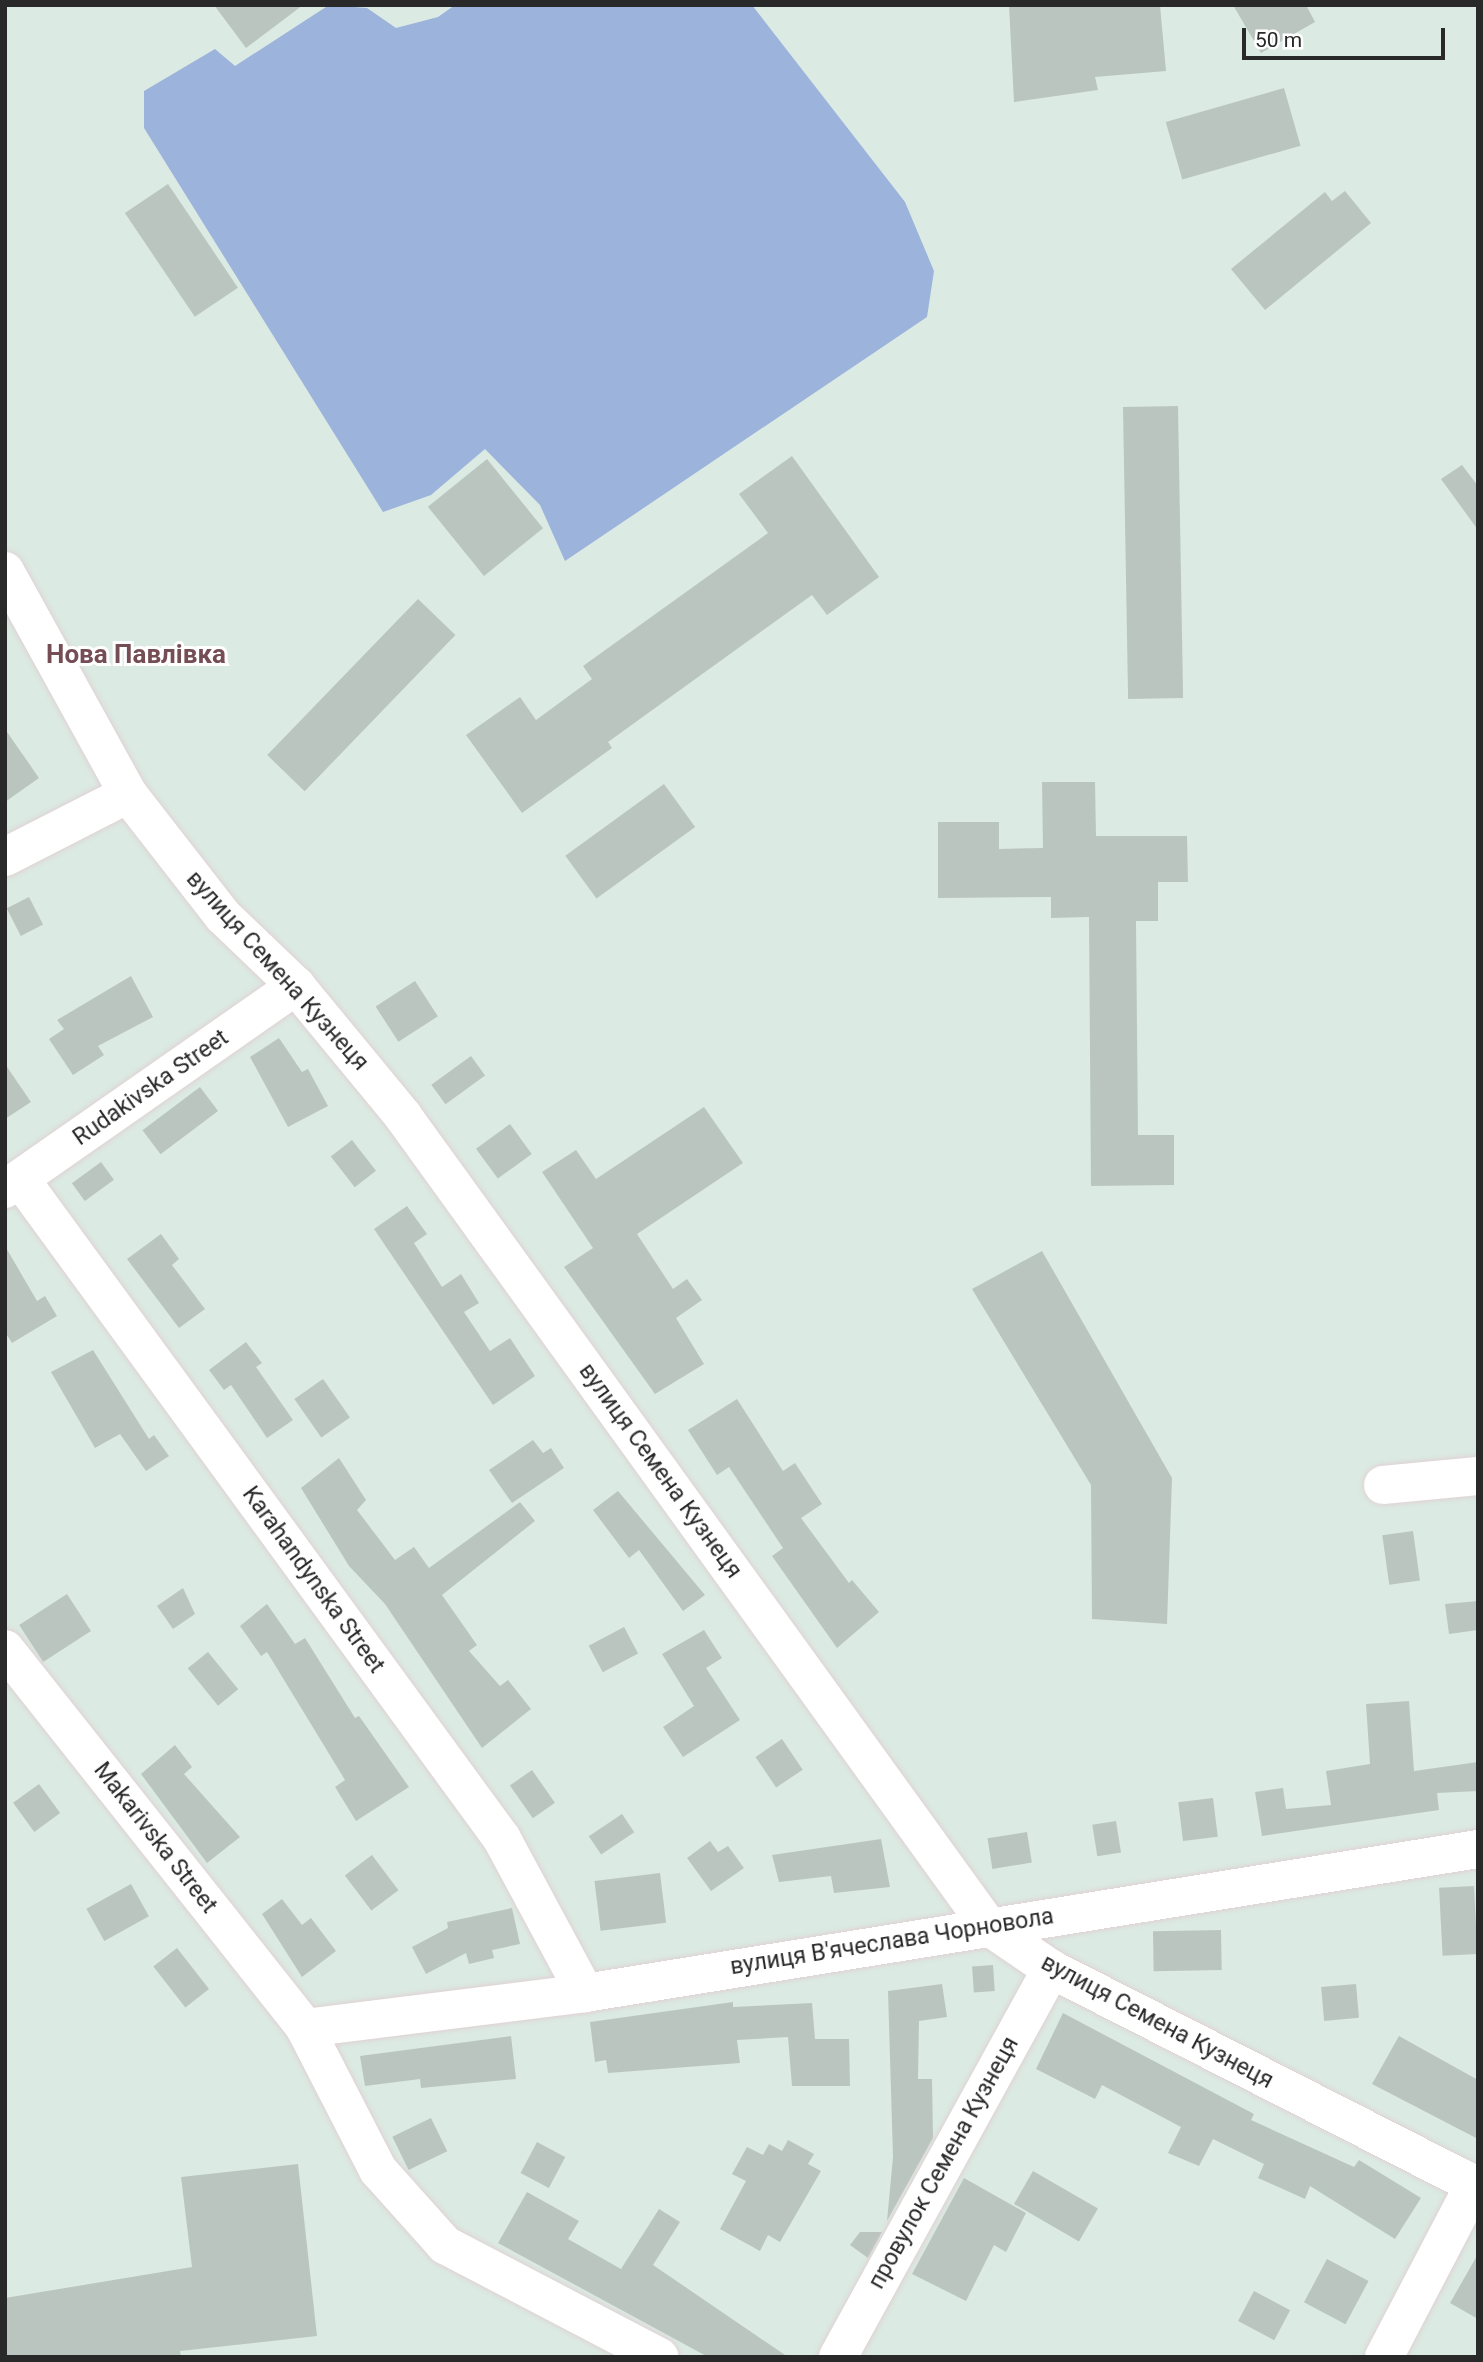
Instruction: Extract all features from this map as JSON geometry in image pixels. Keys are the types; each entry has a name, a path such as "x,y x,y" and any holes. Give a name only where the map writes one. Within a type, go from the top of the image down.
{"street":[{"name":"вулиця Семена Кузнеця","path":"5,571 128,794 223,916 296,986 403,1116 988,1926 1051,1969 1476,2186"},
{"path":"5,857 128,794"},
{"name":"Rudakivska Street","path":"13,1185 296,986"},
{"name":"Karahandynska Street","path":"13,1185 502,1839 585,1993"},
{"path":"1383,1485 1478,1476"},
{"name":"Makarivska Street","path":"5,1649 305,2028 379,2170 444,2245 659,2357"},
{"name":"вулиця В'ячеслава Чорновола","path":"305,2028 585,1993 1478,1849"},
{"name":"провулок Семена Кузнеця","path":"838,2357 1051,1969"},
{"path":"1384,2357 1476,2186"}],"shaded area":[{"path":"329,5 367,8 396,28 438,17 455,5 752,5 905,202 934,271 927,317 565,561 540,505 485,449 431,495 383,512 144,128 144,91 215,49 235,66"}],"building":[{"path":"214,5 303,5 246,48"},
{"path":"1009,5 1160,5 1166,71 1095,77 1098,90 1014,102"},
{"path":"1233,5 1306,5 1315,22 1261,53"},
{"path":"1284,88 1301,146 1182,180 1166,122"},
{"path":"168,184 238,288 195,317 125,213"},
{"path":"1345,191 1371,223 1265,310 1231,269 1325,192 1332,201"},
{"path":"1178,406 1183,698 1128,699 1123,407"},
{"path":"792,456 879,577 827,615 812,595 608,742 612,748 522,813 466,735 520,697 536,720 592,679 583,666 768,533 739,494"},
{"path":"487,459 543,528 484,576 428,507"},
{"path":"1462,465 1478,486 1478,530 1441,479"},
{"path":"418,599 455,635 305,791 267,755"},
{"path":"5,729 39,778 5,802"},
{"path":"1042,782 1095,782 1096,836 1187,836 1188,882 1158,882 1158,921 1136,921 1138,1135 1174,1135 1174,1185 1091,1186 1089,917 1051,918 1051,897 938,898 938,822 999,822 999,849 1043,848"},
{"path":"664,784 695,827 596,899 565,856"},
{"path":"29,897 43,925 21,936 7,908"},
{"path":"131,976 153,1017 98,1046 104,1055 73,1075 49,1039 64,1029 57,1020"},
{"path":"415,981 438,1016 398,1042 376,1007"},
{"path":"279,1038 302,1072 308,1069 328,1106 288,1127 250,1057"},
{"path":"471,1056 485,1075 445,1104 431,1085"},
{"path":"5,1064 31,1102 5,1119"},
{"path":"200,1087 218,1111 161,1154 142,1130"},
{"path":"704,1107 743,1163 637,1234 673,1289 687,1279 702,1300 676,1318 704,1364 655,1394 564,1267 593,1248 542,1172 576,1150 596,1179"},
{"path":"510,1124 532,1154 498,1179 476,1149"},
{"path":"352,1140 376,1171 355,1187 331,1157"},
{"path":"101,1162 114,1180 85,1201 72,1183"},
{"path":"407,1206 427,1234 414,1243 442,1287 461,1274 479,1303 464,1312 490,1351 510,1338 535,1376 493,1405 374,1229"},
{"path":"161,1234 179,1259 172,1265 205,1309 179,1328 127,1259"},
{"path":"5,1246 37,1301 45,1296 57,1316 12,1343 5,1332"},
{"path":"1042,1251 1172,1478 1167,1624 1092,1619 1091,1485 972,1289"},
{"path":"246,1342 262,1363 256,1367 293,1420 267,1438 231,1385 224,1390 209,1370"},
{"path":"93,1350 149,1439 154,1435 169,1456 146,1471 120,1434 95,1448 51,1372"},
{"path":"323,1379 350,1418 321,1438 294,1399"},
{"path":"737,1399 783,1471 795,1463 822,1504 801,1518 849,1583 852,1580 879,1612 837,1648 772,1556 783,1548 729,1467 717,1475 688,1430"},
{"path":"533,1440 543,1453 551,1448 564,1468 512,1503 489,1470"},
{"path":"339,1458 366,1500 357,1510 395,1560 414,1547 429,1568 520,1502 535,1521 442,1595 477,1645 469,1651 500,1686 508,1680 531,1709 482,1748 385,1604 349,1566 301,1488"},
{"path":"618,1491 705,1595 683,1611 639,1550 629,1558 593,1510"},
{"path":"1413,1531 1420,1581 1389,1585 1382,1535"},
{"path":"183,1588 195,1614 173,1629 157,1606"},
{"path":"67,1594 91,1631 43,1662 19,1625"},
{"path":"1478,1601 1478,1630 1449,1634 1445,1604"},
{"path":"267,1604 295,1644 305,1638 355,1718 359,1716 409,1787 356,1821 335,1787 345,1780 267,1652 261,1656 240,1626"},
{"path":"624,1627 638,1653 603,1672 589,1646"},
{"path":"704,1630 722,1658 706,1668 740,1720 683,1757 663,1727 694,1706 662,1654"},
{"path":"208,1652 238,1689 218,1706 188,1668"},
{"path":"1409,1701 1414,1771 1478,1762 1478,1791 1437,1793 1439,1810 1262,1836 1255,1792 1283,1788 1286,1809 1331,1805 1326,1771 1370,1764 1366,1704"},
{"path":"782,1739 803,1770 776,1788 755,1757"},
{"path":"175,1745 192,1767 184,1774 240,1837 207,1863 141,1774"},
{"path":"532,1770 555,1803 533,1818 510,1785"},
{"path":"39,1784 60,1813 34,1832 13,1803"},
{"path":"1213,1798 1218,1837 1183,1841 1178,1802"},
{"path":"622,1814 634,1832 601,1855 589,1836"},
{"path":"1116,1821 1121,1853 1097,1856 1092,1825"},
{"path":"1027,1832 1032,1863 992,1869 987,1838"},
{"path":"881,1839 890,1887 834,1893 831,1876 779,1882 772,1855"},
{"path":"710,1841 718,1852 728,1846 744,1868 711,1891 687,1858"},
{"path":"372,1855 398,1890 371,1911 345,1875"},
{"path":"660,1873 666,1923 601,1931 594,1881"},
{"path":"131,1884 149,1916 104,1941 86,1909"},
{"path":"1474,1886 1478,1954 1443,1956 1439,1888"},
{"path":"282,1899 302,1925 311,1918 336,1951 302,1977 262,1914"},
{"path":"512,1908 520,1944 492,1950 494,1958 469,1964 466,1953 426,1974 412,1947 448,1928 447,1922"},
{"path":"1221,1930 1222,1970 1154,1971 1153,1931"},
{"path":"177,1948 209,1989 185,2007 153,1966"},
{"path":"993,1965 995,1991 974,1992 972,1966"},
{"path":"942,1984 947,2017 919,2021 918,2079 932,2079 933,2138 887,2221 893,2157 888,1991"},
{"path":"1356,1984 1359,2018 1324,2021 1321,1987"},
{"path":"733,2002 733,2007 812,2003 815,2039 849,2039 850,2086 792,2086 788,2037 737,2040 740,2063 608,2073 606,2060 595,2062 590,2022"},
{"path":"1063,2013 1254,2114 1251,2120 1354,2167 1359,2160 1421,2198 1395,2239 1310,2186 1305,2199 1258,2178 1264,2164 1213,2139 1199,2166 1168,2153 1181,2127 1102,2085 1095,2099 1036,2069"},
{"path":"511,2036 516,2079 421,2088 420,2079 365,2086 360,2056"},
{"path":"1399,2036 1478,2080 1478,2139 1372,2084"},
{"path":"431,2118 447,2151 409,2170 392,2137"},
{"path":"788,2140 814,2154 808,2164 821,2171 780,2242 768,2235 760,2251 720,2229 746,2181 732,2174 747,2147 763,2155 769,2144 782,2151"},
{"path":"537,2142 565,2157 549,2188 521,2173"},
{"path":"298,2164 317,2336 180,2351 181,2357 5,2357 5,2298 192,2267 181,2177"},
{"path":"1033,2171 1098,2208 1079,2241 1014,2204"},
{"path":"964,2178 1026,2213 1006,2252 994,2245 966,2301 912,2274"},
{"path":"527,2192 579,2221 568,2239 621,2269 659,2209 680,2222 653,2265 788,2357 708,2357 498,2243"},
{"path":"860,2232 882,2232 868,2258 850,2245"},
{"path":"1478,2254 1478,2319 1450,2303"},
{"path":"1327,2259 1368,2281 1345,2324 1304,2302"},
{"path":"1254,2291 1290,2310 1274,2340 1238,2321"}],"district":[{"name":"Нова Павлівка","path":"136,655"}]}
